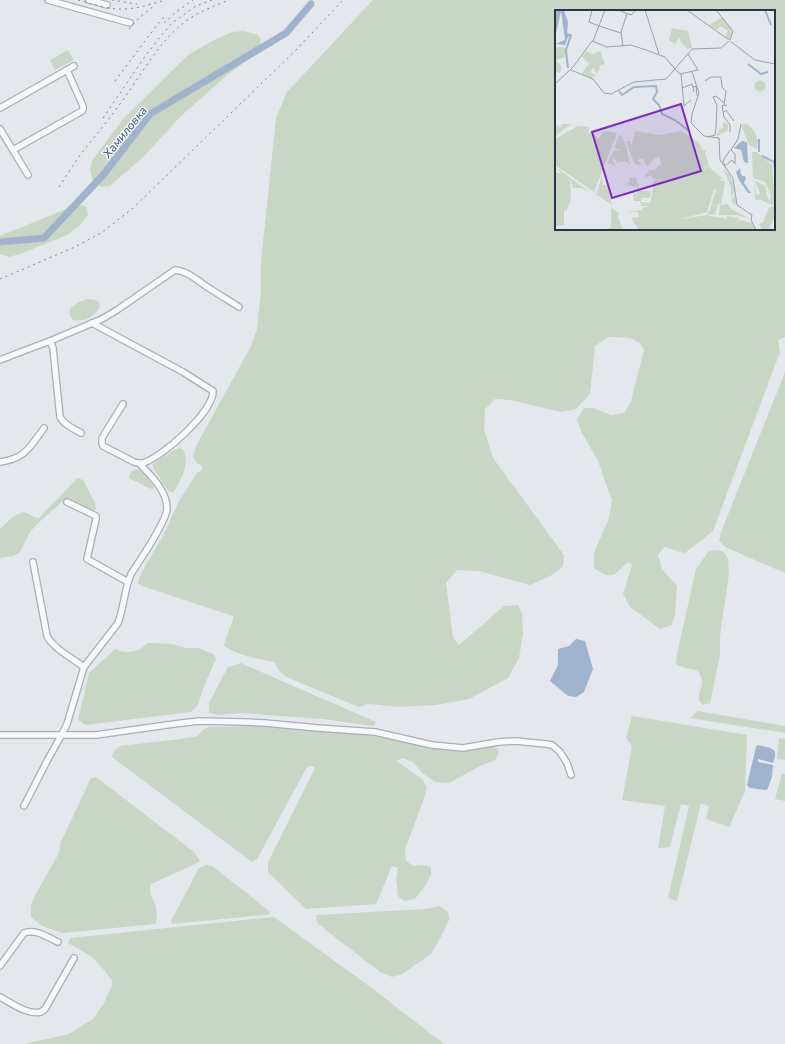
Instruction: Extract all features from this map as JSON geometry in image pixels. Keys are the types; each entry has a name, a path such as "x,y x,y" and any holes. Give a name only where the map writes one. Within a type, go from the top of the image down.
{"street":[{"path":"48,0 130,23"},
{"path":"89,0 107,5"},
{"path":"0,108 74,66"},
{"path":"13,150 82,111 83,106 67,70"},
{"path":"0,129 28,175"},
{"path":"0,360 92,324 117,310 175,270 185,272 213,291 225,297 239,308"},
{"path":"92,324 183,372 213,391 213,395 208,405 185,434 163,452 139,463"},
{"path":"50,341 53,348 60,417 64,424 81,433"},
{"path":"24,806 67,724 84,667 118,623 131,574 161,525 167,511 166,501 162,491 153,478 139,463 103,446 102,438 123,404"},
{"path":"0,462 18,458 31,446 44,428"},
{"path":"67,502 96,516 87,559 128,582"},
{"path":"33,562 47,636 54,645 84,667"},
{"path":"0,735 96,735 193,722 244,722 375,732 432,745 463,748 498,742 516,741 546,744 555,748 560,752 571,775"},
{"path":"0,966 24,933 35,932 58,942"},
{"path":"0,998 26,1011 41,1012 45,1009 74,958"}],"green space":[{"path":"373,0 785,0 785,337 778,340 780,352 713,531 685,553 664,547 658,555 662,569 677,586 675,614 672,625 660,629 630,607 623,594 632,565 628,562 613,575 605,574 594,568 594,553 609,518 612,500 598,461 581,431 577,419 584,408 593,408 611,415 624,413 631,401 644,350 640,343 630,338 608,337 595,346 590,394 576,409 561,412 510,400 495,399 485,409 484,429 493,458 564,555 563,566 554,574 530,585 479,571 457,570 446,583 453,638 459,645 504,606 518,605 522,613 523,634 519,658 508,678 469,699 436,705 400,707 369,704 359,707 286,677 278,670 275,662 242,655 224,646 233,616 142,586 138,583 140,575 163,536 179,501 197,473 202,470 202,466 197,463 193,457 196,446 251,346 257,329 261,290 261,262 276,118 287,92"},
{"path":"244,31 258,35 261,39 258,52 225,77 181,116 145,155 110,186 101,187 92,180 90,169 93,159 123,119 188,55 214,40 232,32"},
{"path":"68,50 74,60 55,70 50,60"},
{"path":"82,205 87,208 88,215 81,224 69,234 23,253 9,257 0,254 0,236 66,209"},
{"path":"88,299 96,300 100,304 99,309 88,319 73,320 70,316 70,309 76,304"},
{"path":"785,371 785,573 725,547 719,540"},
{"path":"181,448 186,458 186,464 174,492 170,492 153,468 153,464 174,450"},
{"path":"137,469 149,478 154,486 152,489 130,479 129,477 132,471"},
{"path":"77,478 83,480 95,503 96,509 92,511 68,499 64,500 30,532 20,552 13,556 0,558 0,529 20,513 27,513 39,518"},
{"path":"717,550 724,552 728,559 729,573 720,636 720,655 710,703 703,705 699,699 702,682 699,672 676,664 696,569 709,551"},
{"path":"148,643 171,644 186,648 198,648 213,654 216,659 204,686 198,705 191,712 86,725 78,720 89,673 115,649 124,652 133,652"},
{"path":"241,663 376,722 373,726 322,719 242,713 219,715 209,713 209,703 228,667"},
{"path":"698,711 785,726 785,733 690,718"},
{"path":"632,716 747,735 745,792 729,827 706,819 709,806 701,803 677,901 668,898 689,806 681,804 670,847 658,848 665,806 622,800 632,746 626,738"},
{"path":"254,726 316,729 360,734 420,746 439,748 491,743 499,751 496,760 482,765 449,783 435,782 422,773 413,762 403,758 397,761 423,780 427,788 405,850 406,861 413,866 421,865 431,867 431,875 415,899 404,901 398,896 396,878 398,868 392,866 376,904 306,909 268,872 268,862 315,768 312,766 307,767 257,859 252,862 112,757 114,751 120,746 198,736 203,730 209,727"},
{"path":"779,738 785,739 785,760 777,759"},
{"path":"782,774 785,774 785,801 775,799"},
{"path":"96,777 194,852 200,861 151,884 150,893 156,908 156,924 62,933 42,926 31,917 31,905 59,853 60,844 91,778"},
{"path":"206,865 212,866 268,910 270,914 172,924 171,921 199,868"},
{"path":"440,906 448,912 449,920 431,954 402,974 392,977 380,972 317,923 316,915 425,909"},
{"path":"274,917 373,989 444,1044 25,1044 69,1034 93,1019 104,1003 112,985 112,981 105,971 91,956 68,943 70,938"}],"water":[{"path":"576,639 585,641 593,669 584,692 576,697 568,696 550,681 558,665 558,649 569,646"},
{"path":"758,745 775,751 773,763 758,759 758,762 773,765 772,777 767,790 750,788 747,785 756,747"}],"waterway":[{"name":"Хамиловка","path":"0,242 44,238 104,174 150,114 286,33 311,4"}],"railway":[{"path":"78,0 113,9 140,7 165,0"},
{"path":"112,0 137,4"},
{"path":"164,23 193,0"},
{"path":"103,118 146,55 172,23 196,6 212,0"},
{"path":"59,187 72,166 172,33 192,17 229,0"},
{"path":"0,279 75,247 101,233 132,209 296,50 343,0"},
{"path":"129,29 139,18 155,5"},
{"path":"115,81 165,16"}]}
